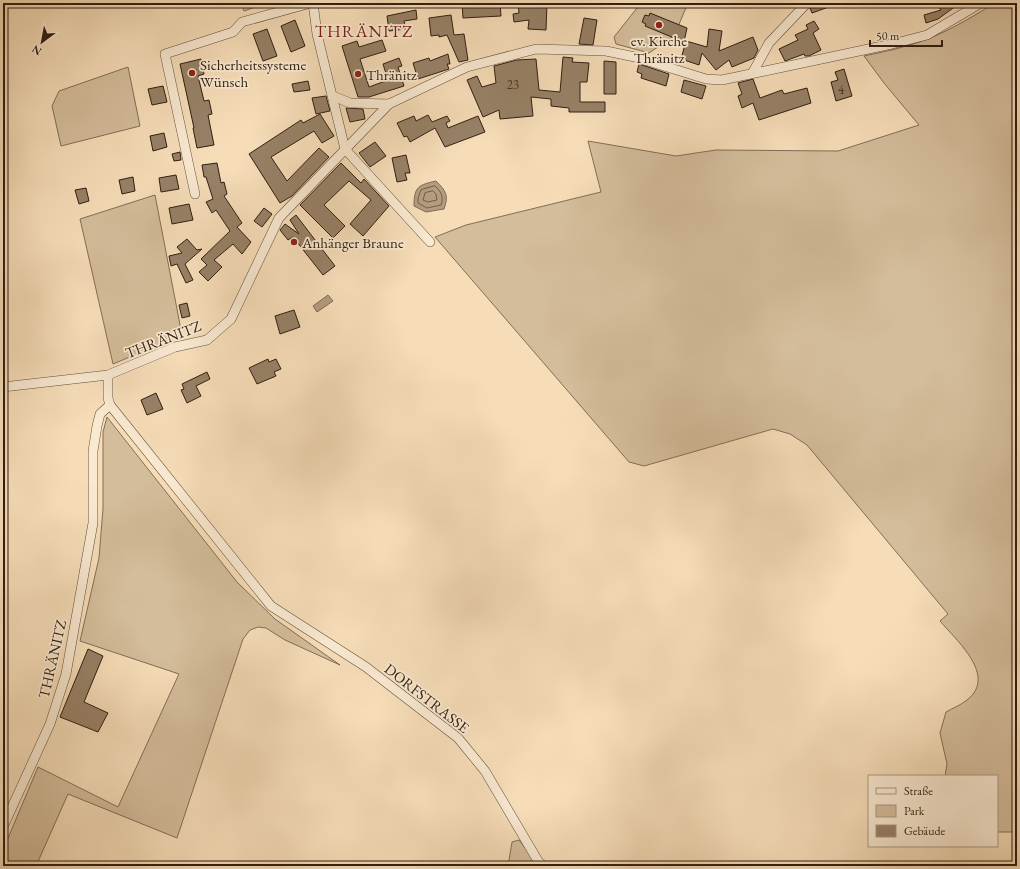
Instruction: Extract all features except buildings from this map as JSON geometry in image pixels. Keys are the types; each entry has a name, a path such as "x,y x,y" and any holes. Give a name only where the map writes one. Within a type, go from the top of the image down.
{"street":[{"path":"196,194 165,54 233,32 242,22 312,3 317,34 345,149 430,242"},
{"path":"753,72 770,43 807,3"},
{"name":"THRÄNITZ","path":"3,387 108,375 175,347 207,340 231,319 279,218 389,104 467,67 536,48 606,51 635,57 706,79 722,80 753,72 892,44 927,35 981,3"},
{"name":"THRÄNITZ","path":"333,96 350,103 389,104"},
{"path":"108,375 108,398 110,405"},
{"name":"THRÄNITZ","path":"3,827 50,724 66,674 93,523 93,451 96,426 100,414 110,405"},
{"name":"DORFSTRASSE","path":"110,405 271,606 366,667 458,738 485,771 538,861 543,866"}],"green space":[{"path":"241,3 267,3 244,11"},
{"path":"641,3 688,3 674,36 649,53 616,44 614,37"},
{"path":"995,3 1017,3 1017,832 998,832 998,775 945,775 947,764 940,733 946,712 967,700 975,690 978,680 976,669 964,648 940,621 948,614 807,445 790,434 773,429 644,466 629,462 435,237 466,225 601,192 588,141 676,156 716,150 838,151 919,125 864,56 918,43 963,22"},
{"path":"128,67 140,126 61,146 52,106 59,91"},
{"path":"155,195 182,335 113,364 80,219"},
{"path":"107,417 237,582 275,619 340,665 285,640 266,628 258,627 250,630 243,639 177,838 68,794 36,866 3,866 3,850 38,767 118,807 179,674 80,641 99,558 103,509 103,432"},
{"path":"519,840 539,866 508,866 512,842"}],"water":[{"path":"436,181 446,194 444,209 426,212 414,206 416,190 422,185"},
{"path":"328,295 333,301 317,312 313,306"}],"place":[{"name":"ev. Kirche Thränitz","path":"659,25"},
{"name":"Sicherheitssysteme Wünsch","path":"192,73"},
{"name":"Thränitz","path":"358,74"},
{"name":"Anhänger Braune","path":"294,242"}],"district":[{"name":"THRÄNITZ","path":"364,31"}]}
